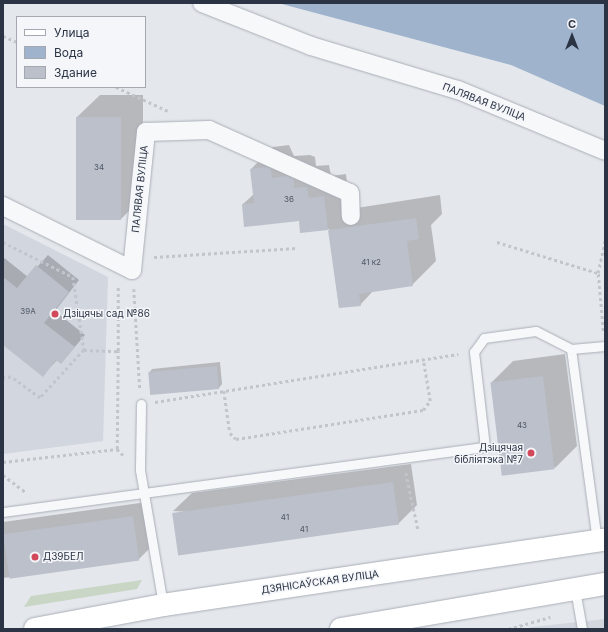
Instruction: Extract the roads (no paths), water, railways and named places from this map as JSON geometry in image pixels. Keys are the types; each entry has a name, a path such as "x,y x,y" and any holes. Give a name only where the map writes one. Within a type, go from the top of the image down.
{"main road":[{"name":"ДЗЯНІСАЎСКАЯ ВУЛІЦА","path":"35,629 163,605 601,540"},
{"path":"341,629 605,584"}],"street":[{"name":"ПАЛЯВАЯ ВУЛІЦА","path":"202,3 311,46 458,90 605,151"},
{"name":"ПАЛЯВАЯ ВУЛІЦА","path":"3,206 125,261 146,132 209,130 350,193 351,216"}],"lane":[{"path":"3,512 486,447 474,352 484,338 536,331 571,349 604,346"},
{"path":"571,349 601,540"},
{"path":"141,404 143,492 163,605"},
{"path":"574,589 582,629"}],"water":[{"path":"278,3 605,3 605,106 511,65"}],"place":[{"name":"Дзіцячы сад №86","path":"55,314"},
{"name":"Дзіцячая бібліятэка №7","path":"531,453"},
{"name":"Д39БЕЛ","path":"35,557"}]}
